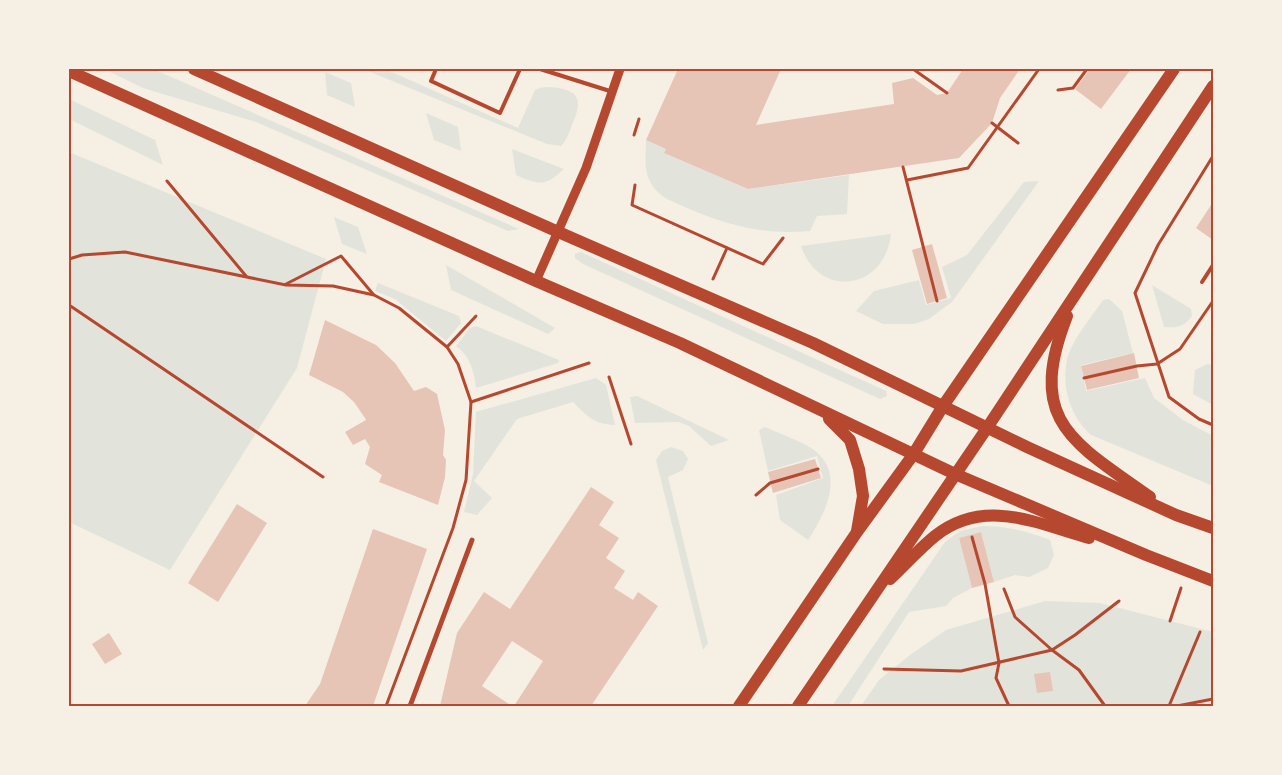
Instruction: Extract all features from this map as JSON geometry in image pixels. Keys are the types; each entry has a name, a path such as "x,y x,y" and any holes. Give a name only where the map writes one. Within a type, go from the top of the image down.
{"main road":[{"path":"194,69 556,231 813,343 987,428 1176,515 1213,528"},
{"path":"739,706 857,532 913,455 943,406 1174,69"},
{"path":"69,71 536,281 680,343 955,474 1146,555 1213,581"},
{"path":"798,706 987,428 1213,86"},
{"path":"1077,291 1055,346 1051,387 1055,412 1065,430 1097,459 1176,515"},
{"path":"822,411 850,440 859,469 863,496 857,532"},
{"path":"874,595 934,536 957,522 978,515 999,514 1018,518 1146,555"}],"street":[{"path":"536,281 556,231 586,168 620,69"},
{"path":"410,706 472,540"}],"lane":[{"path":"436,69 431,81 500,113 520,69"},
{"path":"540,69 613,92"},
{"path":"1202,282 1213,265"}],"path":[{"path":"913,69 947,94"},
{"path":"907,180 968,168 1039,69"},
{"path":"1058,90 1073,88 1087,69"},
{"path":"634,135 639,119"},
{"path":"992,124 1018,143"},
{"path":"1213,156 1158,244 1135,293 1169,397 1199,419 1213,425"},
{"path":"903,167 937,301"},
{"path":"167,180 247,277"},
{"path":"635,185 632,205 763,264 783,238"},
{"path":"706,295 727,248"},
{"path":"69,259 82,255 125,252 286,285 333,286 374,295 399,308 447,347 458,364 471,402 466,480 456,518 386,706"},
{"path":"286,285 341,256 374,295"},
{"path":"1084,378 1137,366 1157,364 1180,349 1213,301"},
{"path":"69,305 323,477"},
{"path":"447,347 476,316"},
{"path":"471,402 589,363"},
{"path":"609,377 631,444"},
{"path":"756,495 770,483 818,469"},
{"path":"972,534 985,584 999,662 996,678 1009,706"},
{"path":"1170,621 1187,572"},
{"path":"1004,589 1015,617 1052,650 1079,670 1105,706"},
{"path":"884,669 961,671 1052,650 1119,601"},
{"path":"1169,706 1200,632"},
{"path":"1177,706 1213,699"}],"shaded area":[{"path":"104,69 153,69 519,229 508,231 256,122 143,88"},
{"path":"363,69 385,69 518,128 535,90 544,87 566,90 576,96 578,101 577,112 563,144 561,146 547,144"},
{"path":"325,72 351,83 355,107 327,95"},
{"path":"69,99 155,140 163,165 69,119"},
{"path":"426,113 458,127 461,151 434,140"},
{"path":"646,140 666,149 664,153 748,189 849,175 847,214 817,216 810,231 793,232 747,228 718,220 668,199 655,189 649,180 646,169"},
{"path":"512,149 564,169 552,179 542,182 536,182 516,175"},
{"path":"69,152 326,259 297,368 170,570 69,522"},
{"path":"1039,181 952,302 929,319 914,324 883,324 856,311 874,291 919,280 926,305 951,298 942,267 967,255 1024,182"},
{"path":"334,217 358,227 367,254 342,244"},
{"path":"891,234 886,253 877,267 865,277 851,281 836,281 822,275 810,263 801,246"},
{"path":"581,252 886,391 887,396 880,399 583,264 575,258 575,254"},
{"path":"446,265 555,328 548,334 451,290"},
{"path":"378,283 459,316 461,323 446,341 395,299 375,291"},
{"path":"1152,285 1191,309 1192,316 1183,325 1164,327"},
{"path":"1109,299 1122,311 1133,353 1081,365 1086,391 1145,378 1154,398 1183,420 1213,436 1213,486 1091,435 1078,420 1069,401 1065,381 1069,352 1082,329 1103,300"},
{"path":"476,326 559,360 558,363 476,388 470,364 465,354 456,346 470,328"},
{"path":"1207,364 1213,365 1213,405 1193,394 1195,370"},
{"path":"596,378 606,385 615,425 591,419 573,402 517,419 474,481 492,498 477,515 464,512 473,474 476,412"},
{"path":"637,396 729,440 711,446 689,426 679,422 635,423 630,397"},
{"path":"765,427 814,450 824,460 829,471 831,482 826,506 808,540 780,520 776,495 823,478 817,456 768,471 759,430"},
{"path":"671,447 683,451 688,459 683,470 668,477 708,643 703,650 656,460 662,451"},
{"path":"982,526 1016,530 1050,540 1054,555 1048,568 1029,577 1015,575 994,582 981,532 959,538 972,588 953,598 946,606 909,612 848,706 832,706 945,542 960,531"},
{"path":"1045,601 1100,603 1213,632 1213,706 861,706 879,680 946,630"}],"building":[{"path":"678,69 781,69 756,125 894,104 892,83 913,78 937,95 947,93 963,69 1020,69 1000,98 992,123 959,158 748,189 664,153 666,149 646,140"},
{"path":"1090,69 1131,69 1101,109 1075,89"},
{"path":"1213,202 1213,240 1196,228"},
{"path":"932,244 947,298 927,304 912,250"},
{"path":"325,320 376,345 395,363 414,391 426,387 437,394 445,430 443,455 446,460 445,477 438,505 379,482 382,475 365,464 370,447 365,439 353,445 345,432 366,420 365,418 354,402 343,392 309,375"},
{"path":"1134,353 1139,378 1087,390 1081,366"},
{"path":"815,459 821,478 773,493 768,472"},
{"path":"591,487 614,502 599,525 619,538 606,558 625,571 614,588 633,600 638,592 658,606 591,706 514,706 543,661 512,641 482,686 512,706 440,706 457,633 484,592 510,609"},
{"path":"237,504 267,523 218,602 188,583"},
{"path":"373,529 427,549 373,706 305,706 320,684"},
{"path":"981,532 994,582 972,588 959,538"},
{"path":"109,633 122,654 105,664 92,644"},
{"path":"1050,672 1053,691 1037,693 1034,674"}]}
